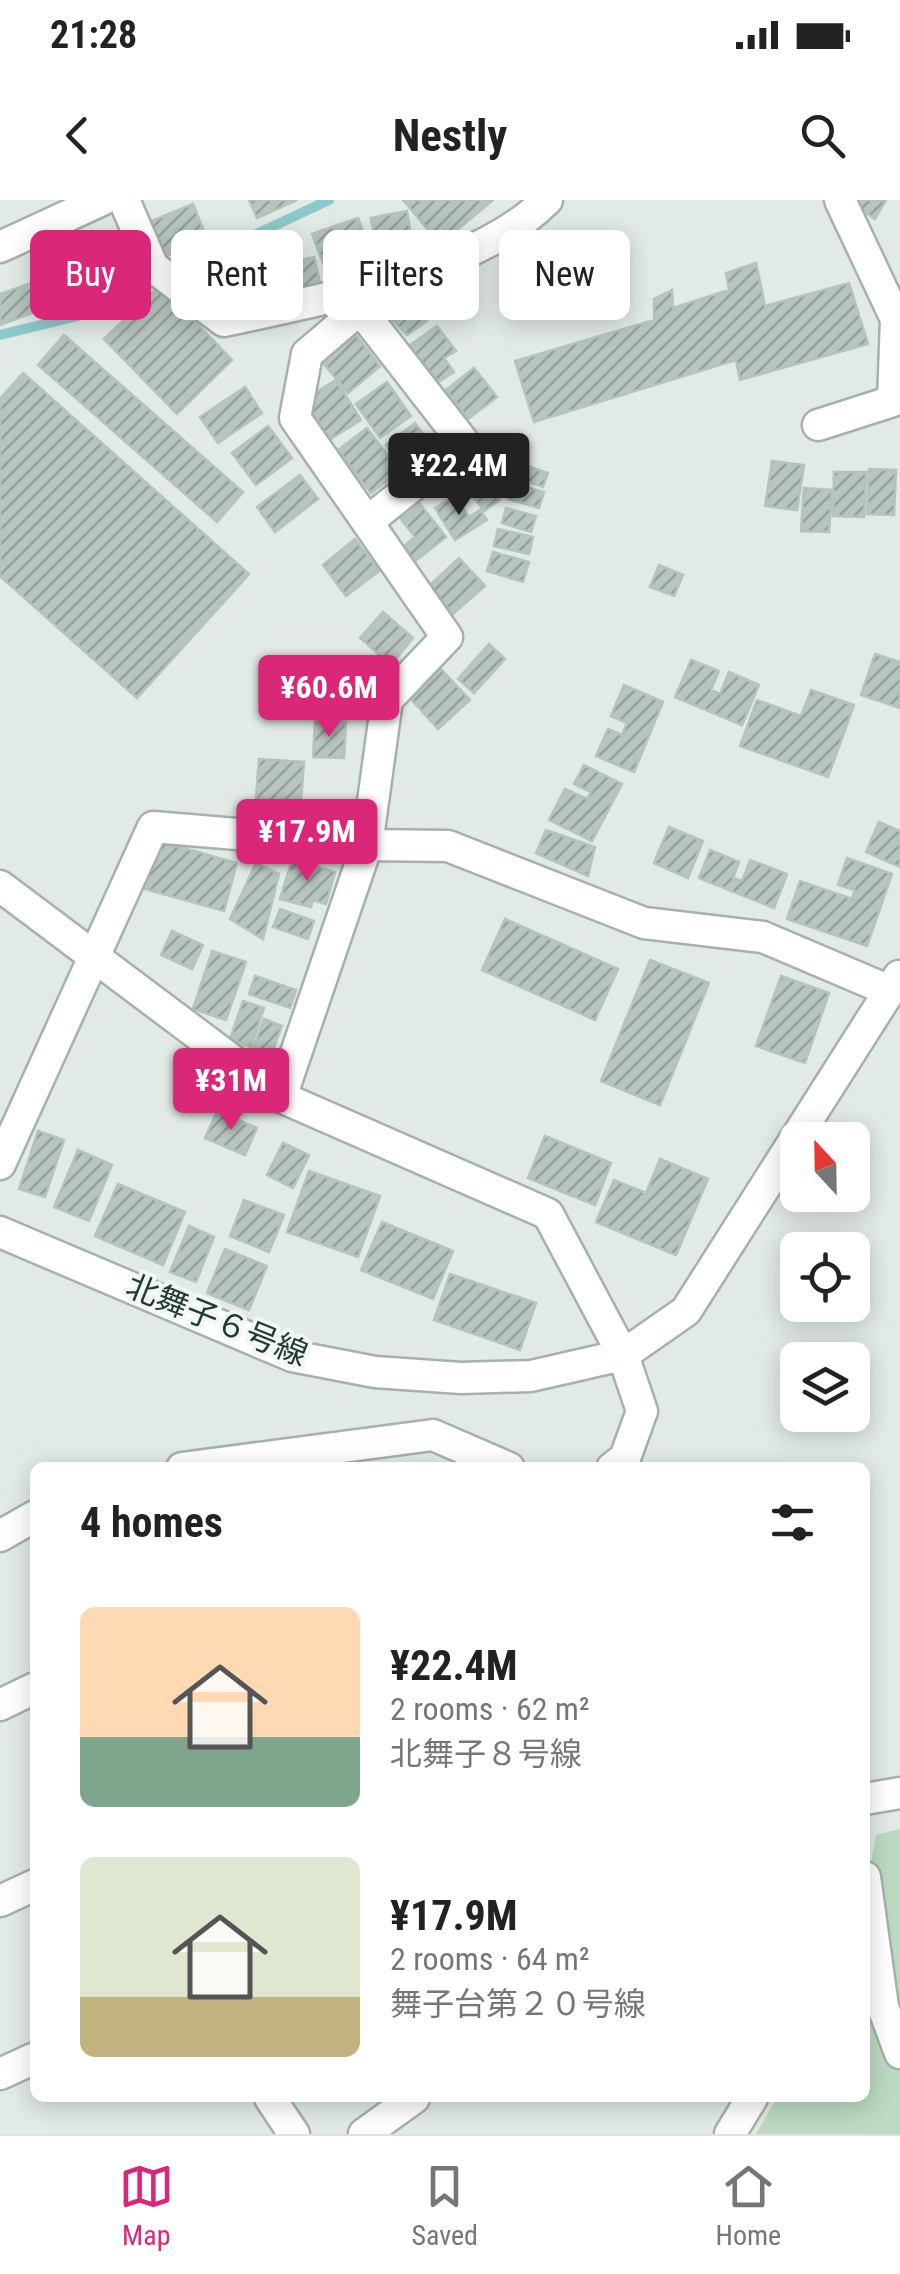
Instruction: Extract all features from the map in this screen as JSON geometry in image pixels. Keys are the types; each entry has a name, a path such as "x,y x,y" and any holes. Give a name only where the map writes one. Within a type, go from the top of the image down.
{"street":[{"path":"0,247 102,200"},
{"path":"124,200 165,276 224,320 343,296 442,261 527,220 547,200"},
{"path":"818,425 893,400 896,319 840,200"},
{"path":"281,1097 367,845 387,700 447,637 367,522 295,418 307,354 360,309 464,444 367,522"},
{"path":"0,1164 92,954 153,827 367,845 448,846 644,924 762,937 895,983"},
{"path":"0,886 281,1097 548,1214 623,1355 642,1410 625,1458 620,1462"},
{"name":"北舞子６号線","path":"0,1232 292,1356 374,1372 461,1378 531,1376 623,1355 686,1312 895,983"},
{"path":"228,1462 434,1435 495,1462"},
{"path":"0,1536 30,1519"},
{"path":"0,1705 30,1690"},
{"path":"870,1799 900,1793"},
{"path":"0,1900 30,1887"},
{"path":"870,1913 883,2007 900,2053"},
{"path":"0,2074 30,2060"},
{"path":"273,2102 294,2134"},
{"path":"364,2134 408,2102"},
{"path":"730,2134 750,2102"}],"green space":[{"path":"900,1829 900,2134 756,2134 775,2102 870,2102 870,1868 876,1835"}],"building":[{"path":"249,200 297,200 257,218"},
{"path":"403,200 493,200 457,230 428,230"},
{"path":"859,200 886,200 875,219 855,206"},
{"path":"193,204 203,230 171,230 171,254 162,258 147,223"},
{"path":"407,211 410,230 373,230 371,218"},
{"path":"358,218 363,230 324,230"},
{"path":"323,230 323,263 312,234"},
{"path":"314,257 322,291 303,295 303,259"},
{"path":"756,263 765,306 849,283 868,344 740,380 736,360 534,422 515,361 654,320 654,299 672,290 673,308 729,290 726,273"},
{"path":"30,283 30,314 0,325 0,294"},
{"path":"160,285 171,296 171,320 194,320 232,360 177,414 104,339 124,320 151,320 151,294"},
{"path":"393,320 426,320 427,321 407,335"},
{"path":"437,326 456,351 444,358 454,372 438,382 409,346"},
{"path":"351,329 380,366 348,393 318,357"},
{"path":"64,335 243,492 217,522 38,365"},
{"path":"474,368 497,397 468,419 446,390"},
{"path":"23,373 249,574 137,698 0,576 0,399"},
{"path":"336,380 361,420 329,440 305,399"},
{"path":"387,382 411,416 380,438 356,404"},
{"path":"245,387 262,413 218,443 200,417"},
{"path":"415,423 437,453 408,474 386,445"},
{"path":"268,426 292,458 256,485 232,453"},
{"path":"367,428 400,471 371,493 338,450"},
{"path":"491,454 505,473 489,486 500,500 484,511 459,478"},
{"path":"772,461 804,465 797,510 765,506"},
{"path":"519,463 548,473 543,487 514,477"},
{"path":"869,469 896,470 894,515 867,514"},
{"path":"834,472 866,472 864,517 833,516"},
{"path":"300,475 318,499 275,532 257,507"},
{"path":"513,483 544,492 539,508 508,499"},
{"path":"804,488 832,490 829,532 801,531"},
{"path":"455,496 469,517 480,510 487,520 455,540 435,508"},
{"path":"420,504 446,537 414,562 403,547 415,537 401,519"},
{"path":"506,508 536,516 531,532 502,523"},
{"path":"498,529 533,537 529,554 494,546"},
{"path":"355,539 379,571 346,596 323,565"},
{"path":"493,552 529,562 523,582 487,571"},
{"path":"459,558 485,586 453,614 428,587"},
{"path":"659,565 683,575 674,596 650,587"},
{"path":"383,612 413,638 391,665 360,638"},
{"path":"489,644 505,659 474,693 458,679"},
{"path":"875,654 900,662 900,708 861,695"},
{"path":"691,660 719,671 711,690 720,694 729,672 759,685 742,725 675,697"},
{"path":"440,668 470,700 438,729 409,697"},
{"path":"624,685 663,702 634,772 596,756 608,729 622,735 627,723 611,716"},
{"path":"811,690 854,705 828,777 740,746 757,700 801,716"},
{"path":"315,721 346,722 344,758 313,757"},
{"path":"259,759 304,762 300,813 255,810"},
{"path":"584,765 622,784 592,841 549,820 565,789 587,799 591,792 574,784"},
{"path":"879,822 900,831 900,867 866,852"},
{"path":"669,827 703,841 688,878 654,863"},
{"path":"546,830 595,847 588,876 536,853"},
{"path":"155,840 237,863 224,911 141,888"},
{"path":"710,850 739,862 733,878 742,881 750,860 787,874 774,908 699,878"},
{"path":"847,858 892,874 867,946 787,919 800,881 852,899 855,890 838,885"},
{"path":"292,860 335,872 326,904 313,900 311,907 280,899"},
{"path":"256,863 279,874 263,939 230,919"},
{"path":"280,909 314,921 308,939 273,927"},
{"path":"505,919 618,969 595,1020 482,970"},
{"path":"172,931 203,945 192,969 161,955"},
{"path":"212,951 246,962 226,1020 193,1009"},
{"path":"650,960 709,983 660,1105 601,1081"},
{"path":"255,976 296,990 290,1008 249,994"},
{"path":"781,976 829,993 805,1063 756,1046"},
{"path":"243,1001 264,1008 251,1047 230,1039"},
{"path":"264,1019 282,1026 268,1063 250,1057"},
{"path":"217,1111 257,1128 245,1155 205,1138"},
{"path":"38,1131 64,1140 45,1197 19,1189"},
{"path":"545,1136 611,1163 595,1205 528,1178"},
{"path":"283,1143 309,1155 293,1188 267,1175"},
{"path":"78,1150 112,1165 89,1221 54,1207"},
{"path":"660,1159 708,1179 676,1255 596,1222 614,1180 646,1193"},
{"path":"309,1171 380,1196 358,1257 287,1232"},
{"path":"118,1184 185,1212 163,1265 95,1236"},
{"path":"244,1200 284,1215 269,1252 230,1236"},
{"path":"382,1222 453,1251 433,1299 361,1270"},
{"path":"189,1226 214,1237 196,1282 170,1272"},
{"path":"225,1249 267,1266 249,1310 207,1293"},
{"path":"450,1274 536,1303 520,1350 434,1320"}],"waterway":[{"path":"0,335 86,314 329,200"}]}
